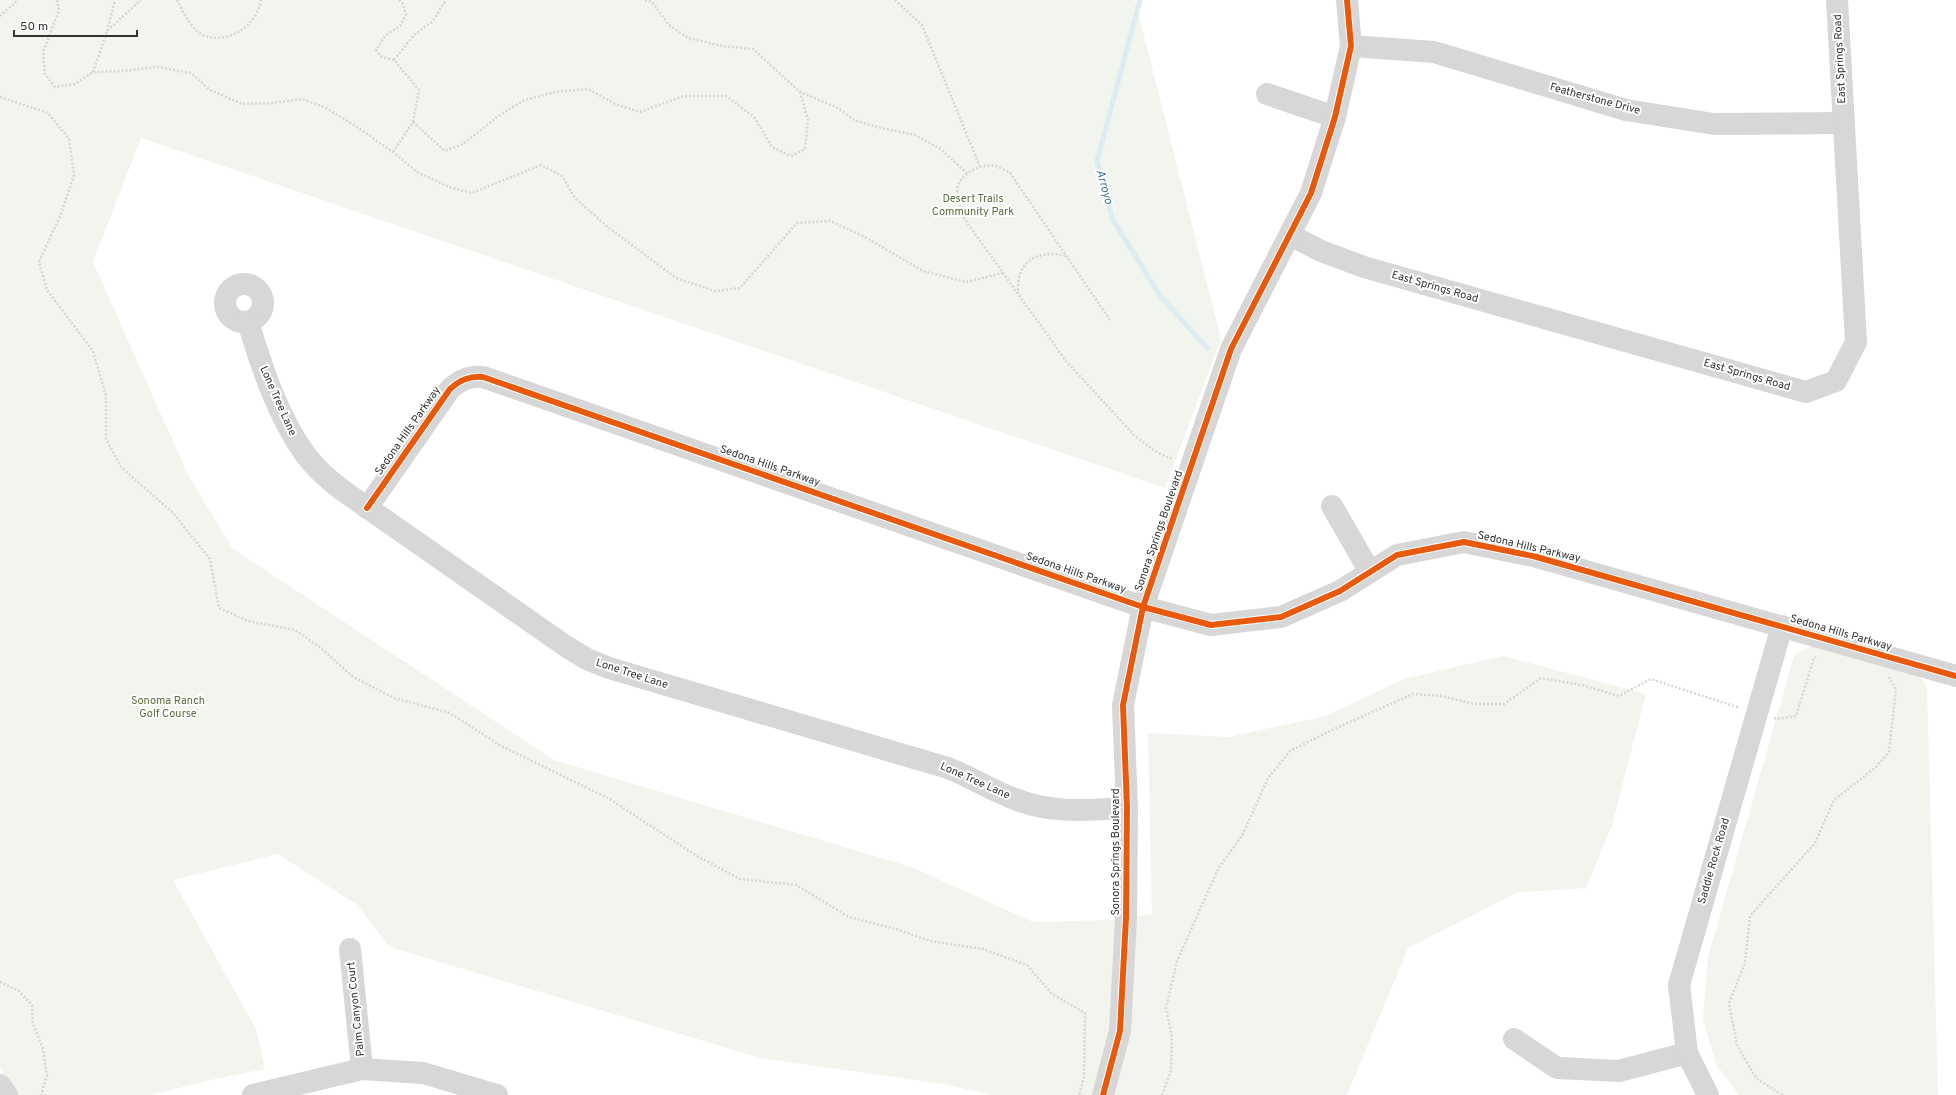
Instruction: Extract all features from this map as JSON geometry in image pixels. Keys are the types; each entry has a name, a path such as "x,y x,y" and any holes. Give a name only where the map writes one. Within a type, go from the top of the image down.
{"street":[{"name":"Sonora Springs Boulevard","path":"1103,1095 1120,1031 1126,918 1127,808 1123,705 1143,607 1231,348 1311,193 1335,117 1351,46 1347,0"},
{"name":"East Springs Road","path":"1290,235 1321,251 1364,267 1806,392 1836,381 1856,342 1837,0"},
{"name":"Featherstone Drive","path":"1351,46 1434,52 1626,110 1714,124 1843,123"},
{"path":"1267,94 1335,117"},
{"name":"Lone Tree Lane","path":"248,322 254,344 279,407 295,440 317,468 342,490 367,508 567,647 598,664 942,766 974,779 1002,794 1030,804 1073,810 1127,808"},
{"name":"Sedona Hills Parkway","path":"367,508 450,389 463,380 476,376 483,377 1143,607 1211,625 1281,617 1340,591 1397,555 1464,542 1533,556 1956,676"},
{"path":"1332,506 1370,572"},
{"name":"Saddle Rock Road","path":"1708,1095 1687,1053 1678,985 1782,626"},
{"name":"Palm Canyon Court","path":"350,950 362,1069"},
{"path":"1514,1038 1556,1068 1618,1071 1687,1053"},
{"path":"253,1095 362,1069 423,1073 497,1095"},
{"path":"0,1085 7,1095"}],"path":[{"path":"0,16 18,0"},
{"path":"57,0 59,10 43,52 45,74 55,87 75,84 93,72 158,68 191,73 210,90 242,104 272,104 302,99 326,108 393,152 417,172 449,187 472,193 541,165 562,176 575,198 609,228 676,278 715,290 740,288 797,223 830,222 863,236 923,271 966,282 1003,273"},
{"path":"93,72 107,32 115,0"},
{"path":"107,32 141,0"},
{"path":"177,0 187,20 204,36 224,38 246,28 261,0"},
{"path":"393,152 413,122 419,90 394,60 382,57 376,50 385,36 401,25 406,14 402,2 399,0"},
{"path":"394,60 414,35 433,21 446,0"},
{"path":"645,0 652,2 669,25 688,38 722,46 753,49 800,92 836,107 854,120 881,128 915,135 939,148 967,173"},
{"path":"895,0 922,25 980,167"},
{"path":"413,122 445,151 462,144 497,117 524,100 555,92 588,89 615,104 640,112 684,96 726,96 754,117 772,147 791,156 805,149 808,120 800,92"},
{"path":"0,97 48,113 69,139 74,175 61,214 39,262 47,290 93,351 106,396 106,439 120,467 173,513 210,560 219,608 248,621 295,630 321,648 352,677 394,698 450,712 501,746 608,798 697,856 740,879 796,885 849,916 896,929 930,941 983,949 1027,965 1052,994 1085,1013 1084,1077 1079,1095"},
{"path":"1110,320 1010,173 996,166 980,167 967,173 958,186 959,203 963,217 1066,361 1135,436 1158,453 1191,466"},
{"path":"1018,294 1020,274 1028,262 1040,255 1054,253 1067,256"},
{"path":"1162,1095 1172,1070 1172,1037 1166,1008 1177,960 1218,870 1243,834 1268,778 1290,751 1413,694 1442,696 1474,704 1504,704 1541,678 1582,685 1619,696 1651,679 1757,712 1777,720 1796,716 1814,658 1820,655"},
{"path":"1782,1095 1756,1078 1737,1046 1729,1003 1745,963 1750,916 1815,843 1834,800 1876,767 1889,752 1896,689 1886,671"},
{"path":"0,982 19,991 32,1005 33,1024 43,1049 47,1076 41,1095"}],"green space":[{"name":"Sonoma Ranch Golf Course","path":"0,0 1135,0 1221,339 1165,488 141,138 93,262 189,477 233,549 554,760 911,867 1033,922 1113,920 1152,914 1148,733 1228,737 1326,716 1404,679 1503,656 1646,694 1612,825 1586,888 1518,892 1408,948 1347,1095 992,1095 944,1084 761,1058 390,947 356,904 278,854 173,880 256,1029 265,1069 215,1079 150,1095 18,1095 0,1069"},
{"path":"1818,644 1917,673 1927,686 1938,1095 1739,1095 1716,1064 1703,1020 1708,957 1794,656 1804,649"}],"waterway":[{"name":"Arroyo","path":"1140,0 1097,161 1112,218 1158,293 1207,348"}],"cycle path":[{"path":"1103,1095 1120,1031 1126,918 1127,808 1123,705 1143,607 1231,349 1311,193 1335,117 1351,46 1347,0"},
{"path":"367,508 450,389 465,379 483,377 1143,607 1211,625 1281,617 1340,591 1397,555 1464,542 1533,556 1956,676"}],"park label":[{"name":"Desert Trails Community Park","path":"973,205"}]}
